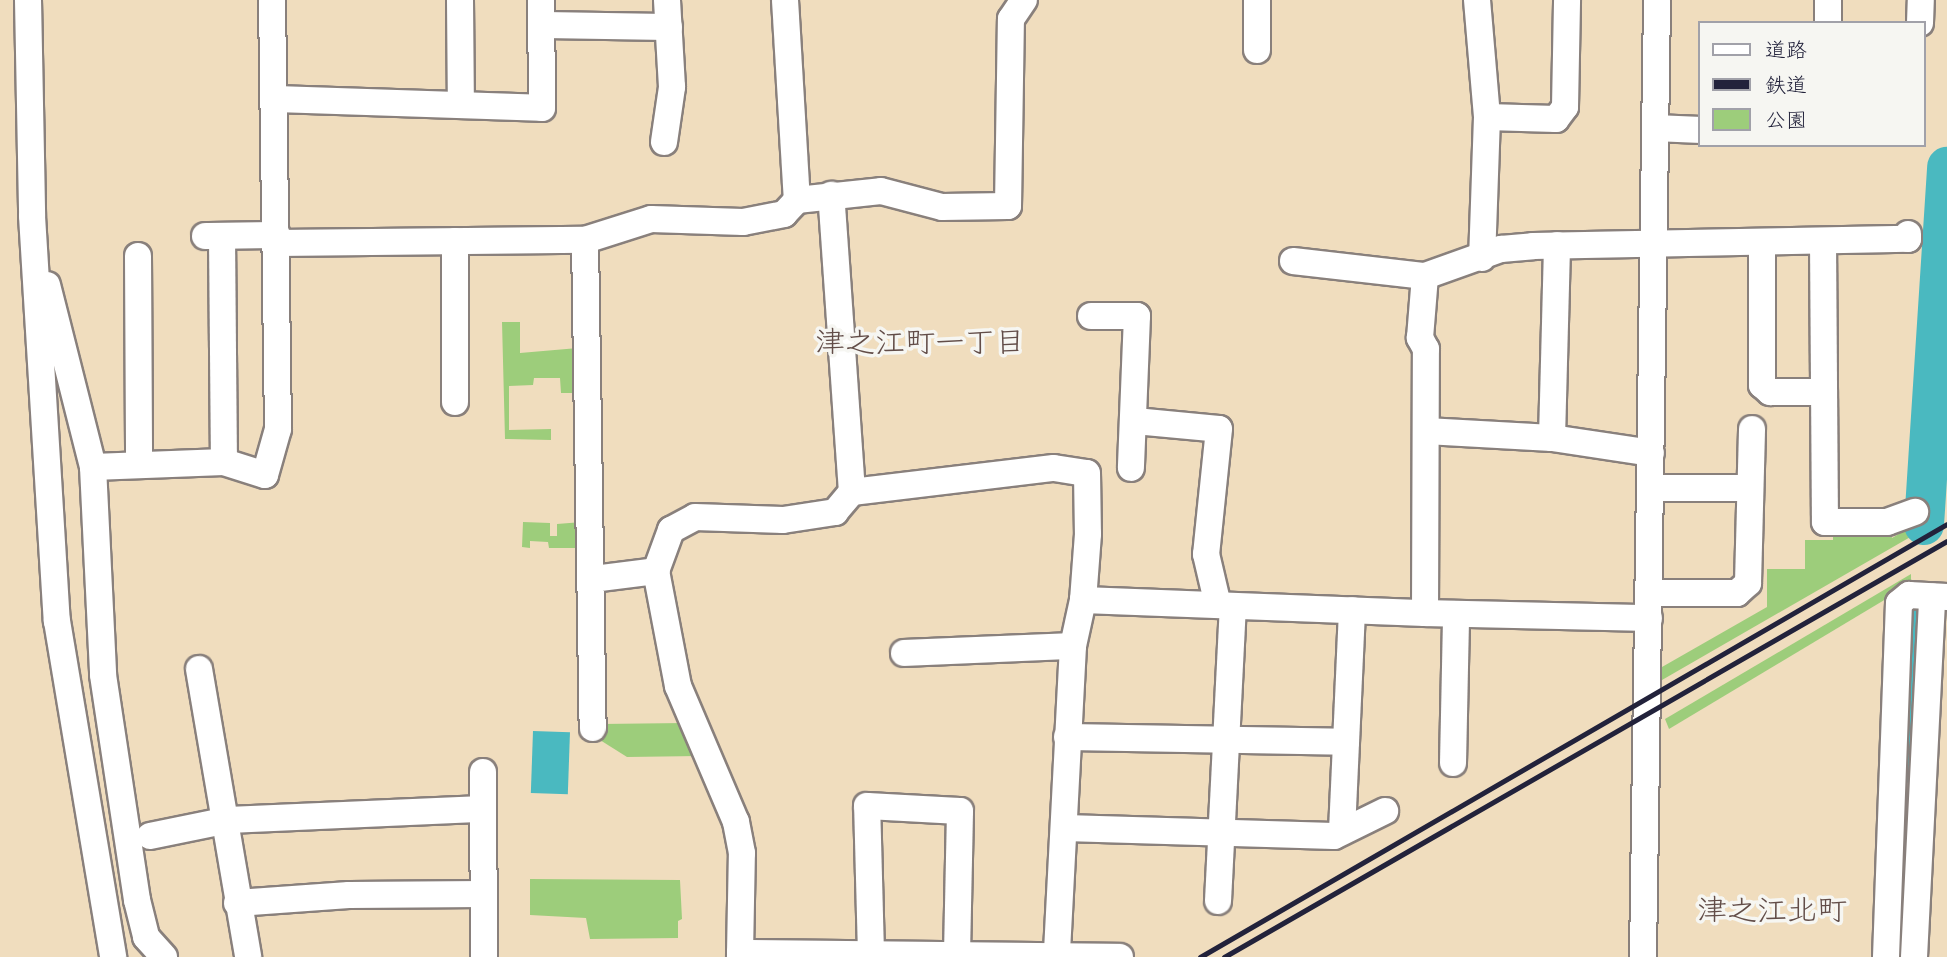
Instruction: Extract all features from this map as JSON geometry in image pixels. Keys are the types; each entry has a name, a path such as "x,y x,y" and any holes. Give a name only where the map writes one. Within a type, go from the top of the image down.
{"street":[{"path":"27,0 32,215 38,260 93,467 103,675 137,900 146,937 164,957"},
{"path":"93,467 224,462 265,475 278,429 272,0"},
{"path":"460,0 461,105"},
{"path":"664,142 672,87 667,0"},
{"path":"785,0 797,200"},
{"path":"224,462 214,236 455,241 586,240 651,219 743,222 784,214 797,200 881,191 943,207 1008,206 1011,19 1024,0"},
{"path":"1256,50 1257,0"},
{"path":"1477,0 1487,117 1482,258"},
{"path":"1487,117 1556,119 1565,107 1567,0"},
{"path":"1643,957 1657,0"},
{"path":"1828,0 1828,21"},
{"path":"1920,21 1921,0"},
{"path":"274,99 542,108 542,13 669,27"},
{"path":"1656,128 1699,130"},
{"path":"831,195 852,492 835,513 783,520 695,517 671,530 656,571 678,685 736,822 741,853 740,955 1057,954 1119,957"},
{"path":"1293,261 1425,276 1482,258 1501,249 1557,245 1908,239 1908,234"},
{"path":"586,240 593,579 593,728"},
{"path":"455,241 455,402"},
{"path":"1823,241 1825,522 1887,522 1915,512"},
{"path":"1762,242 1762,385 1770,392 1824,392"},
{"path":"1552,438 1557,245"},
{"path":"138,256 139,465"},
{"path":"38,260 38,333 57,621 113,957"},
{"path":"1425,276 1420,338 1426,348 1425,613"},
{"path":"1091,316 1137,316 1135,421 1131,468"},
{"path":"1135,421 1219,429 1206,554 1225,606 1225,741 1219,830 1218,901"},
{"path":"1083,600 1456,614 1649,605 1737,593 1748,583 1752,429"},
{"path":"1426,431 1552,438 1651,453"},
{"path":"852,492 1054,468 1087,473 1083,600 1073,646 1057,954"},
{"path":"1651,488 1750,488"},
{"path":"593,579 656,571"},
{"path":"1886,957 1899,603 1909,595 1939,596 1937,691 1921,783 1914,957"},
{"path":"1342,831 1352,610"},
{"path":"1453,763 1456,614"},
{"path":"904,653 1073,646"},
{"path":"199,669 228,820 237,903 248,957"},
{"path":"1067,737 1346,742"},
{"path":"483,772 484,957"},
{"path":"1892,783 1921,783"},
{"path":"871,954 867,806 960,811 957,954"},
{"path":"150,836 228,820 483,809"},
{"path":"1065,828 1219,830 1334,836 1385,811"},
{"path":"237,903 349,895 483,894"}],"green space":[{"path":"502,322 520,322 520,353 578,348 579,393 561,393 560,378 534,378 533,385 509,386 509,430 551,429 551,440 505,439"},
{"path":"523,522 550,523 550,536 557,536 557,524 582,522 583,548 549,548 548,542 530,541 530,548 522,547"},
{"path":"1919,522 1919,532 1662,680 1662,667 1767,607 1767,569 1805,569 1805,540 1833,540 1833,533 1891,533 1892,538"},
{"path":"1911,574 1911,584 1669,729 1665,719"},
{"path":"685,723 699,756 627,757 600,740 600,724"},
{"path":"530,879 680,880 682,919 678,921 678,938 590,939 586,918 530,915"}],"water":[{"path":"533,731 570,732 568,794 531,793"}],"waterway":[{"path":"1924,525 1947,167"},
{"path":"1910,763 1915,609"}],"railway":[{"path":"1200,957 1947,524"},
{"path":"1224,957 1947,541"}],"district":[{"name":"津之江町一丁目","path":"920,345"},
{"name":"津之江北町","path":"1772,913"}]}
